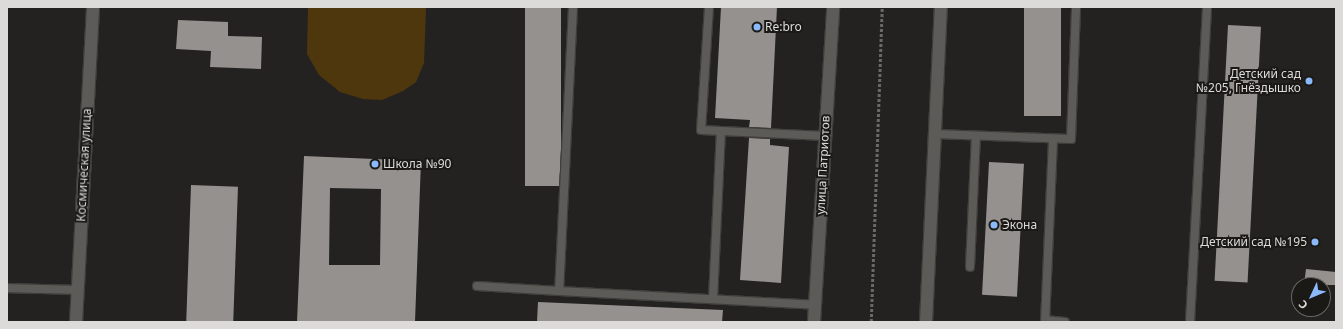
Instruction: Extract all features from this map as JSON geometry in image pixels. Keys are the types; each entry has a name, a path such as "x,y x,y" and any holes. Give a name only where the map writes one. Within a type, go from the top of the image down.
{"street":[{"name":"Космическая улица","path":"76,322 93,7"},
{"name":"улица Патриотов","path":"814,322 833,7"},
{"path":"926,322 941,7"}],"lane":[{"path":"560,291 573,7"},
{"path":"709,7 701,130 825,136"},
{"path":"935,134 1054,140 1071,139 1076,7"},
{"path":"1190,322 1207,7"},
{"path":"712,299 721,131"},
{"path":"970,267 976,136"},
{"path":"1054,140 1045,320 1065,322"},
{"path":"477,286 815,305"},
{"path":"7,288 77,290"}],"path":[{"path":"871,322 882,7"}],"shaded area":[{"path":"308,7 426,7 424,63 416,82 403,91 382,100 363,99 340,92 319,75 307,54"}],"building":[{"path":"525,7 561,7 561,186 525,186"},
{"path":"721,7 777,7 771,128 749,127 750,120 715,118"},
{"path":"1024,7 1061,7 1061,116 1024,116"},
{"path":"178,20 228,22 228,36 262,37 261,69 210,67 211,51 176,49"},
{"path":"1228,25 1261,27 1248,282 1215,281"},
{"path":"749,138 770,139 770,145 789,147 781,283 740,280"},
{"path":"304,156 421,161 415,322 297,322","holes":["330,188 381,189 380,265 329,265"]},
{"path":"989,162 1024,164 1017,297 982,295"},
{"path":"191,185 238,187 233,322 186,322"},
{"path":"1306,269 1336,272 1336,285 1331,285 1331,277 1305,277"},
{"path":"538,302 723,310 722,322 537,322"}],"place":[{"name":"Re:bro","path":"757,27"},
{"name":"Детский сад №205, Гнёздышко","path":"1309,81"},
{"name":"Школа №90","path":"375,164"},
{"name":"Экона","path":"994,225"},
{"name":"Детский сад №195","path":"1315,242"}]}
